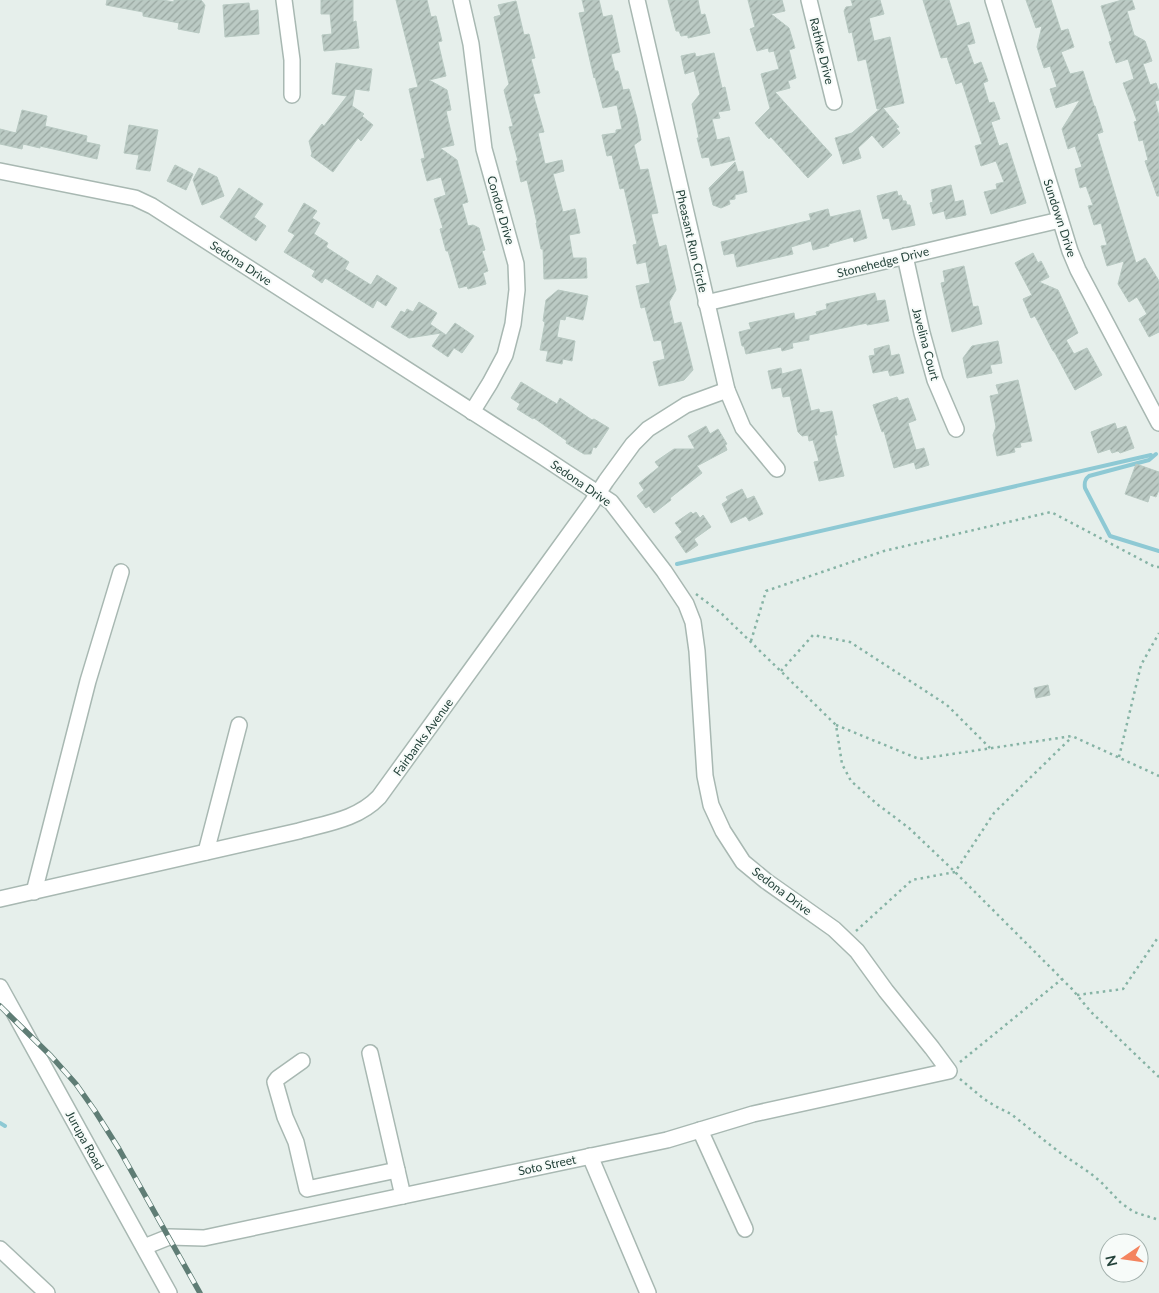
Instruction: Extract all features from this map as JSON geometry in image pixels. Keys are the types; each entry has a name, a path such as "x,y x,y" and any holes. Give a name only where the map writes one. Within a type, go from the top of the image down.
{"street":[{"path":"284,0 292,60 292,95"},
{"name":"Condor Drive","path":"461,0 472,44 484,149 516,264 517,290 513,324 505,355 472,412"},
{"name":"Pheasant Run Circle","path":"637,0 726,390 743,428 777,469"},
{"name":"Rathke Drive","path":"809,0 834,102"},
{"name":"Sundown Drive","path":"993,0 1070,251 1078,270 1159,423"},
{"name":"Sedona Drive","path":"0,171 135,198 152,206 611,502 664,571 686,604 693,622 705,776 712,805 723,831 743,862 766,881 834,929 857,951 949,1071"},
{"name":"Stonehedge Drive","path":"706,303 1060,220"},
{"name":"Javelina Court","path":"905,256 922,334 935,380 956,429"},
{"name":"Fairbanks Avenue","path":"0,900 344,819 358,814 374,803 633,444 648,429 686,405 726,390"},
{"path":"34,892 88,681 121,572"},
{"path":"206,852 239,725"},
{"name":"Jurupa Road","path":"0,987 170,1293"},
{"path":"370,1053 403,1196"},
{"path":"302,1061 275,1082 285,1117 296,1142 307,1189 397,1170"},
{"name":"Soto Street","path":"144,1247 169,1237 204,1238 667,1140 753,1114 949,1071"},
{"path":"700,1130 745,1229"},
{"path":"590,1156 648,1293"},
{"path":"0,1249 46,1293"}],"path":[{"path":"751,641 766,591 884,551 1051,512 1155,567 1159,567"},
{"path":"691,591 698,594 721,613 836,725 919,759 1072,736 1159,776"},
{"path":"1119,758 1141,665 1159,633"},
{"path":"781,671 813,635 850,642 947,705 990,748"},
{"path":"836,725 842,764 851,782 909,828 1062,979 1091,1012 1159,1076"},
{"path":"845,940 912,880 955,872 994,813 1072,736"},
{"path":"1077,995 1123,989 1159,936"},
{"path":"1062,979 949,1071 984,1099 1011,1114 1090,1174 1121,1204 1134,1212 1159,1220"}],"building":[{"path":"107,0 162,0 174,2 174,0 201,0 205,5 199,33 178,29 179,23 143,16 143,12 106,5"},
{"path":"321,0 353,0 353,22 356,21 359,48 324,51 322,35 332,34 330,14 321,14"},
{"path":"396,0 427,0 431,17 436,16 442,41 438,42 446,76 429,80 447,90 451,110 446,111 454,145 440,148 457,160 468,202 462,204 468,226 473,225 479,228 485,250 482,251 488,271 483,273 486,284 468,289 467,286 459,288 448,251 446,251 440,229 443,228 434,199 446,195 441,177 427,181 421,159 425,158 409,89 418,87"},
{"path":"582,0 599,0 603,17 612,15 620,52 611,54 615,71 618,71 623,90 629,89 637,118 641,140 634,145 640,170 648,169 658,213 651,214 659,247 666,245 676,290 669,302 674,324 681,322 693,370 684,380 659,386 653,362 665,359 661,340 654,341 645,307 641,308 636,286 650,283 646,262 637,264 633,245 637,244 624,188 620,189 612,155 607,156 602,135 616,133 616,130 622,129 617,105 603,108 579,13 585,12"},
{"path":"668,0 698,0 701,15 705,14 710,33 688,38 688,35 681,36 679,31 676,31"},
{"path":"748,0 782,0 785,11 771,14 789,28 795,48 789,50 796,78 788,81 790,88 775,92 832,155 808,178 771,137 769,139 755,123 770,108 761,74 779,69 774,51 769,52 768,48 757,51 750,29 755,27"},
{"path":"851,0 880,0 884,14 869,18 874,41 890,37 904,103 883,108 899,127 896,128 900,133 883,148 872,135 858,148 861,158 843,164 835,138 852,133 881,108 877,109 866,59 858,61 852,32 849,33 844,11 846,7 853,6"},
{"path":"923,0 949,0 957,26 969,22 975,43 967,45 974,65 981,62 988,81 983,83 989,103 994,102 1000,119 991,122 999,146 1007,143 1026,203 991,214 984,192 997,189 996,184 1004,182 996,161 981,166 975,146 982,144 962,82 956,84 947,57 941,58"},
{"path":"1026,0 1051,0 1061,31 1068,29 1074,47 1061,52 1070,74 1083,71 1103,132 1097,134 1136,263 1145,258 1159,281 1159,332 1149,337 1139,319 1147,314 1137,297 1129,302 1118,284 1124,261 1107,266 1101,246 1107,245 1101,223 1094,225 1088,206 1093,205 1086,186 1080,188 1075,169 1082,167 1075,146 1068,149 1062,129 1080,100 1056,108 1050,89 1057,87 1050,66 1044,68 1037,47 1042,26 1036,28"},
{"path":"1122,0 1132,0 1135,9 1127,11 1134,35 1145,41 1152,61 1143,64 1150,85 1156,83 1159,92 1159,100 1155,101 1159,116 1159,196 1157,196 1145,161 1148,160 1143,140 1139,141 1134,122 1137,121 1123,83 1134,79 1128,59 1116,63 1109,42 1112,41 1101,6"},
{"path":"516,1 524,35 529,34 535,58 531,59 540,93 533,94 544,132 538,133 545,164 562,160 564,171 553,174 563,212 575,209 580,233 569,235 573,258 586,258 587,278 544,279 543,249 541,249 527,180 521,182 516,161 518,161 509,127 513,126 504,90 509,84 494,17 501,15 498,5"},
{"path":"249,3 250,11 258,10 259,34 225,37 223,5"},
{"path":"695,53 696,57 714,53 722,88 725,87 730,110 718,112 720,118 712,119 717,140 729,137 735,160 711,166 709,157 702,158 692,104 700,94 694,71 685,74 681,56"},
{"path":"336,63 372,69 369,91 355,89 352,106 364,114 362,116 373,125 361,141 358,138 333,172 311,156 309,141 322,124 324,126 347,96 332,94"},
{"path":"22,110 47,116 45,126 87,136 86,142 100,145 97,159 40,146 40,148 23,144 22,149 0,144 0,129 16,133"},
{"path":"129,125 158,130 150,171 136,169 139,155 124,153"},
{"path":"735,162 738,172 743,171 747,192 735,195 735,199 729,200 730,204 721,208 713,205 709,188"},
{"path":"175,165 193,174 186,190 167,181"},
{"path":"199,168 217,177 224,196 202,205 193,180"},
{"path":"951,185 955,202 963,200 966,215 946,219 944,211 933,214 930,203 933,202 931,190"},
{"path":"239,188 263,204 254,217 266,226 256,241 220,217"},
{"path":"897,191 898,196 901,195 903,201 910,205 915,225 892,230 889,218 883,219 877,196"},
{"path":"304,203 317,211 312,218 320,223 314,234 328,243 326,247 349,262 345,269 371,285 377,275 397,288 386,306 377,300 373,308 325,278 322,283 312,276 315,271 284,252 295,235 288,231"},
{"path":"828,209 830,217 860,210 867,238 854,242 853,237 813,250 811,241 791,247 793,254 737,267 734,253 724,255 721,242 811,220 809,214"},
{"path":"1033,253 1038,263 1041,261 1049,277 1039,282 1058,290 1078,333 1066,340 1074,354 1087,348 1102,375 1075,390 1035,316 1031,318 1023,299 1032,295 1015,263"},
{"path":"964,266 973,307 978,306 982,324 952,332 941,283 945,282 943,271"},
{"path":"558,290 588,296 583,320 566,316 565,320 560,319 557,337 575,341 572,361 563,359 562,364 546,361 548,351 540,350 545,322 543,321 546,300"},
{"path":"875,293 877,301 885,300 889,321 867,325 867,323 809,335 809,340 792,343 793,348 782,351 781,347 746,354 744,346 742,346 739,332 751,329 749,323 794,313 795,320 817,315 816,312 827,309 826,304"},
{"path":"419,302 437,313 430,324 446,335 455,323 474,336 462,353 454,348 448,357 432,346 441,333 409,338 391,327 401,311 405,313 407,309 413,312"},
{"path":"998,341 1002,363 990,365 992,373 967,378 963,358 972,346"},
{"path":"889,345 891,356 899,354 904,373 890,376 888,370 873,373 869,356 875,355 874,349"},
{"path":"781,368 782,374 801,369 811,411 819,409 820,413 832,411 837,435 834,435 844,476 819,481 814,462 819,461 813,440 809,441 808,435 802,436 798,432 790,396 783,397 781,387 772,389 768,371"},
{"path":"1018,380 1032,441 1020,443 1021,447 1014,448 1015,452 997,456 993,435 996,427 990,396 999,394 996,385"},
{"path":"521,382 557,404 560,398 592,420 594,419 609,428 596,448 593,447 591,454 584,454 566,443 567,441 534,418 517,409 520,404 511,398"},
{"path":"897,397 899,401 908,398 916,420 908,423 916,450 924,448 929,465 916,469 914,462 894,468 884,431 882,432 873,405"},
{"path":"1115,423 1117,429 1126,426 1134,448 1120,453 1118,451 1112,453 1110,449 1098,453 1091,432"},
{"path":"706,426 710,434 718,429 727,444 725,445 727,450 697,466 702,473 654,513 649,506 646,508 637,496 644,490 639,483 659,467 655,462 674,449 695,449 688,436"},
{"path":"1136,464 1159,472 1159,490 1156,497 1150,495 1148,502 1125,494"},
{"path":"742,489 747,499 754,496 763,514 749,521 746,516 731,523 722,504 728,500 726,497"},
{"path":"691,512 693,514 696,512 700,518 703,515 711,527 694,539 698,545 686,553 675,537 682,532 675,523"},
{"path":"1048,685 1050,695 1036,698 1034,688"}],"waterway":[{"path":"1156,454 1149,460 1089,476 1086,480 1085,488 1110,536 1159,551"},
{"path":"677,564 1151,455"},
{"path":"0,1123 5,1126"}],"railway":[{"path":"0,1006 51,1056 76,1084 95,1111 119,1149 200,1293"}]}
